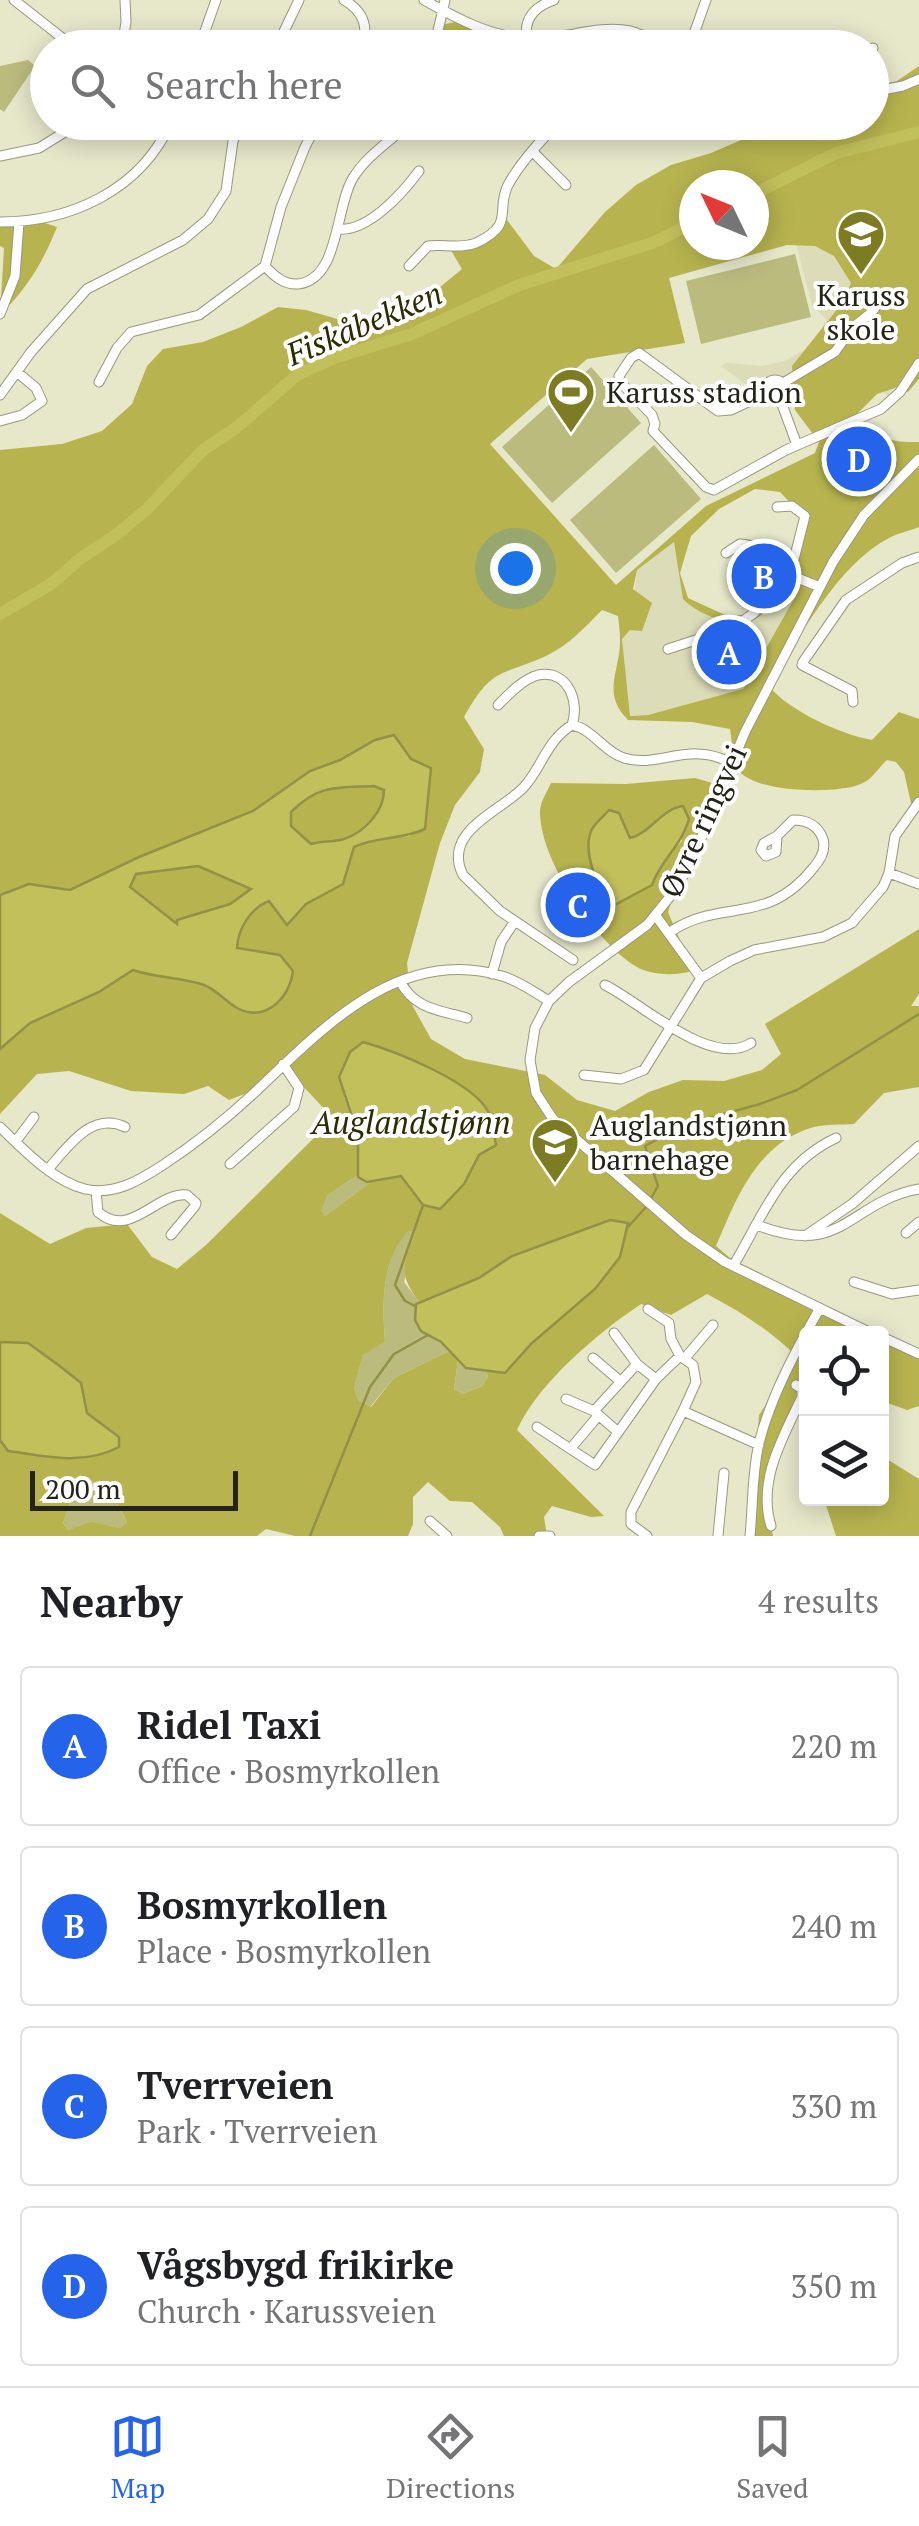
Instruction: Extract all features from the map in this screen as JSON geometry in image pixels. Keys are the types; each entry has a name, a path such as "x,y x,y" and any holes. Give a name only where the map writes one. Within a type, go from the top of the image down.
{"street":[{"path":"14,0 53,30"},
{"path":"125,0 125,30"},
{"path":"205,30 216,0"},
{"path":"285,30 299,0"},
{"path":"344,0 364,20 365,30"},
{"path":"424,0 444,5 483,30"},
{"path":"525,30 530,15 554,0"},
{"path":"695,30 706,0"},
{"path":"438,30 444,5"},
{"path":"889,89 919,80"},
{"path":"0,156 40,148 53,140"},
{"path":"16,256 2,222 68,212 118,188 150,158 160,140"},
{"path":"0,395 87,289 183,240 208,219 226,191 232,140"},
{"path":"99,382 116,348 130,332 199,314 265,266 280,207 308,140"},
{"path":"265,266 294,284 311,280 323,270 342,200 357,172 391,140"},
{"path":"409,266 428,246 472,244 498,226 504,217 507,187 545,140"},
{"path":"534,153 566,185"},
{"path":"337,229 362,224 400,193 419,171"},
{"path":"0,314 15,276 19,222"},
{"path":"783,383 831,355 881,298"},
{"path":"765,394 731,410 718,410 638,353 618,376 652,415 652,431 706,487 718,488 798,445 884,407 919,363"},
{"path":"0,421 30,412 42,401 36,388 17,372"},
{"path":"765,394 768,382 783,383"},
{"path":"780,399 783,383"},
{"path":"765,394 770,399 780,399"},
{"path":"780,399 798,445"},
{"name":"Øvre ringvei","path":"857,1326 706,1251 663,1216 561,1126 536,1093 530,1068 531,1045 549,1001 656,916 690,862 731,763 820,587 864,515 919,459"},
{"path":"668,649 733,628 754,613 790,575 805,516 792,506 777,507"},
{"path":"726,553 740,544 755,546 790,575 820,587"},
{"path":"852,702 852,691 802,665 846,600 902,563 919,557"},
{"path":"498,705 532,678 551,676 564,682 576,705 572,725 554,740 526,785 478,820 460,850 460,868 484,898 573,960"},
{"path":"572,725 628,760 694,753 714,755 731,763"},
{"path":"584,1076 621,1080 638,1075 654,1058 701,978 754,950 815,940 844,928 876,896 890,873 896,836 919,802"},
{"path":"670,932 696,918 770,904 800,884 821,858 821,836 806,821 793,820 778,836"},
{"path":"890,873 919,884"},
{"path":"656,916 701,978"},
{"path":"492,974 501,942 515,921"},
{"path":"0,1126 68,1183 96,1191 136,1182 226,1118 323,1027 373,992 442,970 492,974 522,984 549,1001"},
{"path":"400,981 408,996 419,1004 467,1018"},
{"path":"605,986 671,1028 715,1046 739,1048 752,1043"},
{"path":"230,1164 294,1107 299,1088 283,1064"},
{"path":"16,1141 34,1118"},
{"path":"49,1168 86,1130 109,1122 125,1127"},
{"path":"733,1266 786,1175 810,1153 836,1138"},
{"path":"803,1238 852,1204 919,1146"},
{"path":"757,1225 803,1238 820,1236 919,1189"},
{"path":"96,1191 98,1212 114,1220 134,1218 174,1195 187,1194 195,1206 171,1235"},
{"path":"906,1234 919,1222"},
{"path":"854,1282 892,1294 919,1290"},
{"path":"750,1536 759,1444 777,1393 820,1308"},
{"path":"647,1536 631,1524 631,1512 696,1378 693,1364 682,1357 672,1339 669,1323 648,1309"},
{"path":"538,1428 595,1465 656,1379 714,1325"},
{"path":"614,1333 637,1364 656,1379"},
{"path":"889,1340 919,1354"},
{"path":"593,1358 620,1380"},
{"path":"571,1448 620,1380 637,1364"},
{"path":"770,1526 770,1468 802,1397 802,1389 796,1385"},
{"path":"566,1399 596,1413 618,1432"},
{"path":"683,1411 759,1444"},
{"path":"718,1536 724,1474"},
{"path":"430,1521 447,1536"},
{"path":"540,1536 550,1536"}],"shaded area":[{"path":"455,22 496,30 440,30 442,25"},
{"path":"919,66 919,379 908,392 898,387 877,394 853,418 883,438 919,442 919,527 889,538 853,565 821,604 768,685 816,720 872,740 899,712 919,719 919,806 913,812 904,772 896,762 887,760 867,781 846,788 775,787 745,776 737,768 730,729 692,722 628,720 615,701 614,691 620,641 618,616 602,610 556,651 491,680 464,717 484,749 480,772 455,805 440,843 407,963 411,1003 431,1039 465,1059 545,1075 577,1100 615,1111 649,1092 683,1080 724,1081 762,1070 781,1054 765,1024 919,929 919,994 911,1006 919,1006 919,1087 884,1093 854,1124 814,1127 778,1145 741,1191 716,1246 730,1258 864,1326 799,1326 799,1406 766,1505 773,1536 751,1536 759,1415 797,1357 755,1322 707,1294 671,1315 641,1304 571,1360 527,1412 517,1430 604,1516 591,1517 552,1506 544,1517 547,1536 504,1536 500,1527 472,1502 450,1501 428,1482 413,1497 413,1524 408,1536 295,1536 266,1529 257,1536 0,1536 0,1440 8,1451 24,1453 119,1437 87,1413 28,1343 0,1342 0,1213 50,1244 86,1228 127,1224 152,1257 177,1269 320,1132 329,1114 278,1066 247,1093 229,1100 208,1086 184,1094 131,1091 69,1071 37,1074 0,1114 0,1049 30,1023 99,992 133,970 206,986 239,1010 250,952 237,948 251,914 269,900 288,925 306,904 343,884 354,847 369,840 410,836 431,768 411,759 394,735 375,740 310,771 253,811 70,891 29,884 0,895 0,450 62,444 102,431 132,404 147,366 163,349 203,342 278,307 348,322 395,324 462,269 449,247 490,236 504,216 534,256 556,269 605,212 636,185 671,165 741,140 889,140 889,83","holes":["679,170 769,170 769,250 787,245 815,246 834,256 851,283 843,302 792,366 795,410 819,442 815,453 706,506 616,585 490,444 587,359 685,343 669,278 733,260 679,260","755,489 780,492 800,513 796,544 786,568 751,615 725,615 688,598 680,573 691,536 719,509","674,542 683,599 707,615 728,622 749,622 786,590 795,597 743,689 648,715 630,716 622,639 630,630 642,631 652,603 633,589 637,570","429,1067 488,1111 479,1155 464,1184 401,1176 372,1181 325,1216 321,1210 328,1195 358,1175 358,1135 344,1097","610,1220 595,1289 532,1343 505,1373 485,1370 488,1376 482,1386 463,1394 454,1389 458,1360 451,1350 394,1378 371,1407 359,1401 354,1388 363,1355 385,1342 388,1270 408,1231 416,1231 405,1275 419,1302 479,1278 512,1256","80,1475 109,1493 127,1522 120,1528 91,1522 68,1530 63,1523"]},
{"path":"837,206 891,389 888,396 836,351 785,378 767,379 756,395 750,394 752,389 721,366 762,366 785,361 810,347 827,320 812,305 795,240"},
{"path":"39,221 57,227 33,274 0,315 4,248 0,246 0,225"},
{"path":"675,541 683,598 713,617 737,622 787,590 795,597 743,689 648,715 629,716 622,638 630,630 637,570"},
{"path":"695,778 719,785 718,810 679,879 668,912 693,971 646,971 617,952 571,896 549,852 540,812 551,783 626,784","holes":["672,808 682,841 659,865 652,885 614,907 619,813 629,838 641,835"]},
{"path":"374,786 385,790 381,806 366,826 352,836 311,844 291,826 291,812 311,796 329,789"},
{"path":"198,866 252,889 230,904 178,920 178,925 130,887 136,874"},
{"path":"889,1339 919,1354 919,1406 907,1410 889,1404"},
{"path":"889,1460 919,1479 919,1536 836,1536 826,1506 889,1506"}],"green space":[{"path":"30,62 30,73 4,112 0,109 0,66"},
{"path":"795,254 811,317 701,344 686,281"},
{"name":"Karuss stadion","path":"591,367 641,423 552,503 502,447"},
{"path":"654,445 701,499 616,573 570,520"},
{"path":"358,1175 372,1181 325,1216 320,1211 328,1195"},
{"path":"408,1230 417,1230 404,1282 419,1302 416,1304 421,1331 451,1350 394,1378 370,1407 359,1401 354,1388 363,1354 385,1342 388,1269"},
{"path":"455,1353 466,1368 485,1370 488,1376 482,1386 463,1394 454,1389 458,1360"},
{"path":"80,1475 109,1493 127,1522 120,1528 91,1523 68,1530 63,1523"}],"water":[{"path":"394,735 411,759 431,768 425,829 354,847 343,884 306,904 287,925 269,901 251,914 237,948 280,955 293,971 287,990 274,1005 248,1012 204,985 133,970 99,992 30,1023 0,1049 0,895 29,884 70,890 253,811 310,771","holes":["374,786 384,790 381,806 372,820 352,836 311,844 291,826 291,812 311,796 329,789","198,866 251,889 230,904 177,920 177,924 130,887 136,874"]},
{"path":"683,806 689,819 652,885 609,908 590,858 589,838 594,826 609,810 619,813 630,838"},
{"name":"Auglandstjønn","path":"363,1042 451,1079 481,1101 489,1113 496,1145 479,1155 464,1184 440,1209 423,1205 401,1176 367,1182 358,1177 358,1135 339,1077 350,1052"},
{"path":"610,1220 628,1223 620,1257 595,1289 532,1343 505,1373 466,1368 441,1342 421,1331 415,1320 416,1304 479,1278 512,1256"},
{"path":"0,1342 28,1343 81,1383 87,1413 119,1437 119,1447 78,1458 8,1451 0,1440"}],"waterway":[{"name":"Fiskåbekken","path":"889,140 919,132"},
{"name":"Fiskåbekken","path":"769,186 836,153 887,140"},
{"name":"Fiskåbekken","path":"0,614 51,584 116,535 147,509 203,450 236,428 297,375 334,358 412,334 519,285 655,242 679,230"},
{"path":"650,1200 658,1186 645,1146 681,1126 797,1090 919,1014"},
{"path":"415,1306 405,1301 395,1285 423,1205"},
{"path":"627,1228 646,1207"},
{"path":"310,1536 370,1387 394,1354 428,1335"}],"place":[{"name":"Karuss skole","path":"861,276"},
{"name":"Karuss stadion","path":"571,434"},
{"name":"Vågsbygd frikirke","path":"859,459"},
{"name":"Bosmyrkollen","path":"764,576"},
{"name":"Ridel Taxi","path":"729,652"},
{"name":"Tverrveien","path":"578,905"},
{"name":"Auglandstjønn barnehage","path":"555,1184"}]}
